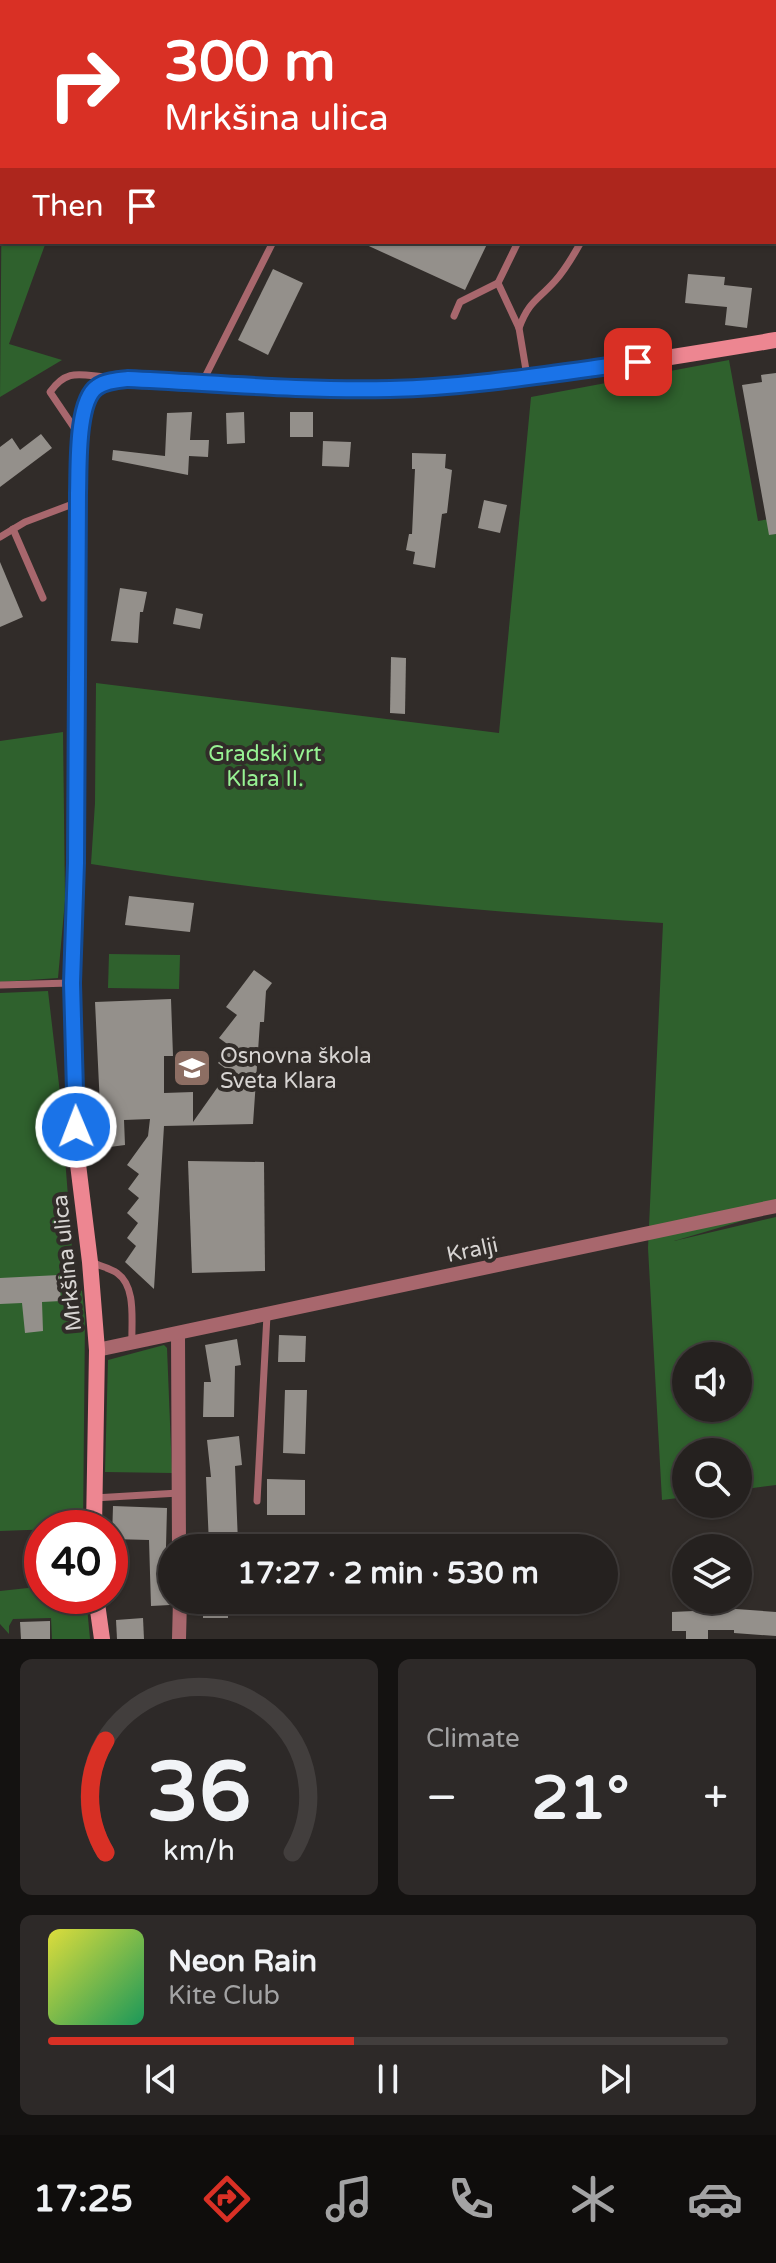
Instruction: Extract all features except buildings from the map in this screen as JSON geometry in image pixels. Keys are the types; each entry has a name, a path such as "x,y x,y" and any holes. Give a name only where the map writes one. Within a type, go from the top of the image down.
{"street":[{"name":"Mrkšina ulica","path":"94,1510 97,1350 77,1156 72,983 77,848 80,436 84,409 96,387 128,379 269,387 395,389 527,378 776,340"},
{"name":"Kralji","path":"97,1350 776,1206"},
{"path":"178,1334 179,1534"},
{"path":"99,1614 102,1639"},
{"path":"179,1639 180,1614"}],"lane":[{"path":"202,383 272,244"},
{"path":"454,316 460,302 498,283 517,244"},
{"path":"519,328 526,308 553,283 580,244"},
{"path":"498,283 519,328 527,378"},
{"path":"80,436 50,392 58,381 71,374 128,379"},
{"path":"0,537 25,522 78,502"},
{"path":"13,529 43,598"},
{"path":"0,985 72,983"},
{"path":"90,1262 117,1273 126,1283 130,1293 132,1343"},
{"path":"257,1501 267,1315"},
{"path":"94,1498 179,1493"}],"green space":[{"path":"1,244 45,244 9,344 62,360 0,397"},
{"name":"Gradski vrt Klara II.","path":"729,360 758,521 776,518 776,1211 674,1241 776,1217 776,1485 752,1488 752,1438 672,1438 672,1499 662,1500 648,1248 663,923 376,900 91,864 96,683 499,733 531,397"},
{"path":"63,732 65,900 58,978 0,982 0,741"},
{"path":"109,954 180,955 179,989 108,988"},
{"path":"48,991 60,1093 75,1287 82,1291 85,1318 83,1510 24,1510 24,1530 0,1531 0,993"},
{"path":"164,1345 167,1348 172,1473 105,1472 108,1360"},
{"path":"24,1588 24,1614 88,1614 90,1639 52,1639 51,1618 13,1619 9,1634 0,1624 0,1591"}],"place":[{"name":"Osnovna škola Sveta Klara","path":"192,1068"}],"route":[{"path":"76,1127 72,983 79,630 78,493 80,436 84,409 91,393 107,382 128,379 347,390 395,389 527,378 638,362"}]}
